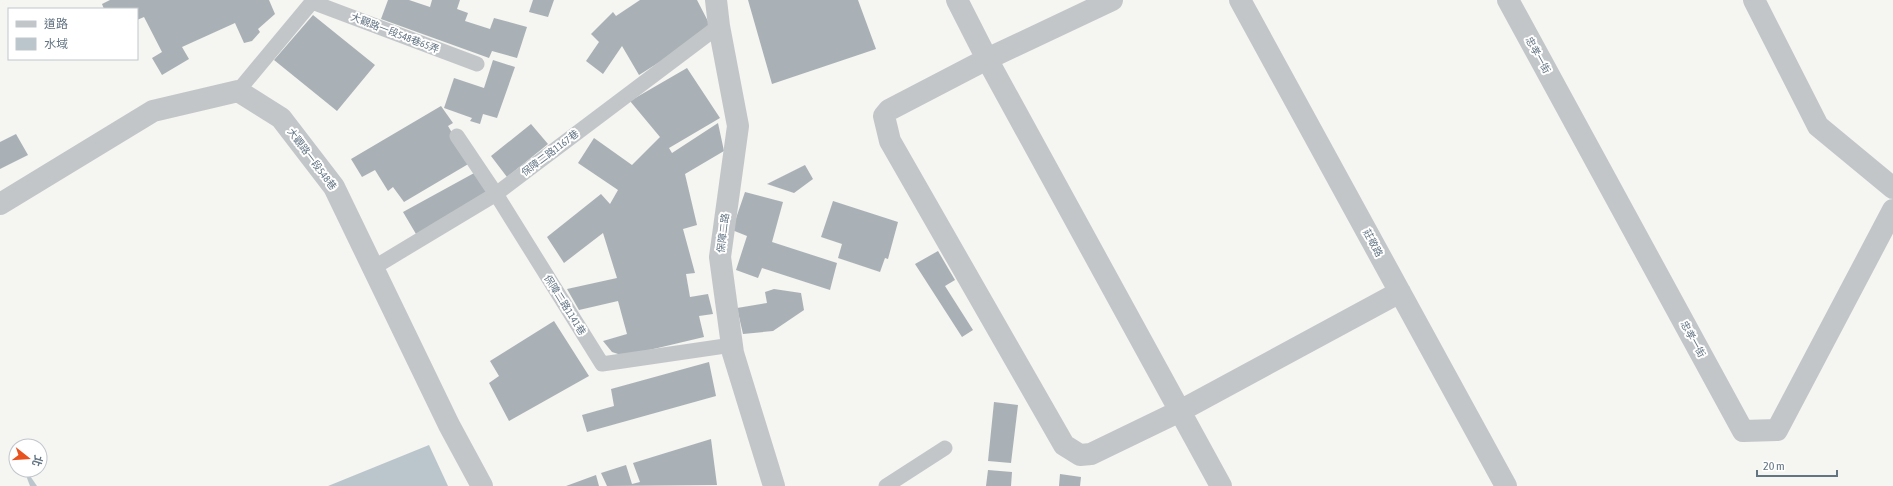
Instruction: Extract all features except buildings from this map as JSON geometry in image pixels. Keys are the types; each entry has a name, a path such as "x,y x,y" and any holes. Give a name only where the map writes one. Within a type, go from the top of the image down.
{"street":[{"name":"保障二路","path":"716,0 738,126 720,257 733,353 774,486"},
{"path":"957,0 987,60 1220,486"},
{"path":"1112,0 987,60 889,110 884,116 890,142 1064,445 1080,454 1091,454 1180,411 1400,292"},
{"name":"莊敬路","path":"1240,0 1506,486"},
{"name":"忠孝一街","path":"1508,0 1744,430 1776,430 1893,210"},
{"path":"1754,0 1818,126 1893,188"},
{"path":"0,204 153,110 238,90"},
{"name":"大觀路一段548巷","path":"238,90 281,118 334,187 449,425 482,486"}],"lane":[{"name":"大觀路一段548巷65弄","path":"312,1 477,64"},
{"path":"238,90 312,1"},
{"name":"保障二路1167巷","path":"373,268 496,194 720,26"},
{"name":"保障二路1141巷","path":"457,136 496,194 602,364 732,345"},
{"path":"886,486 945,448"}],"water":[{"path":"429,445 448,486 328,486"},
{"path":"27,478 32,478 37,486 30,486"}]}
